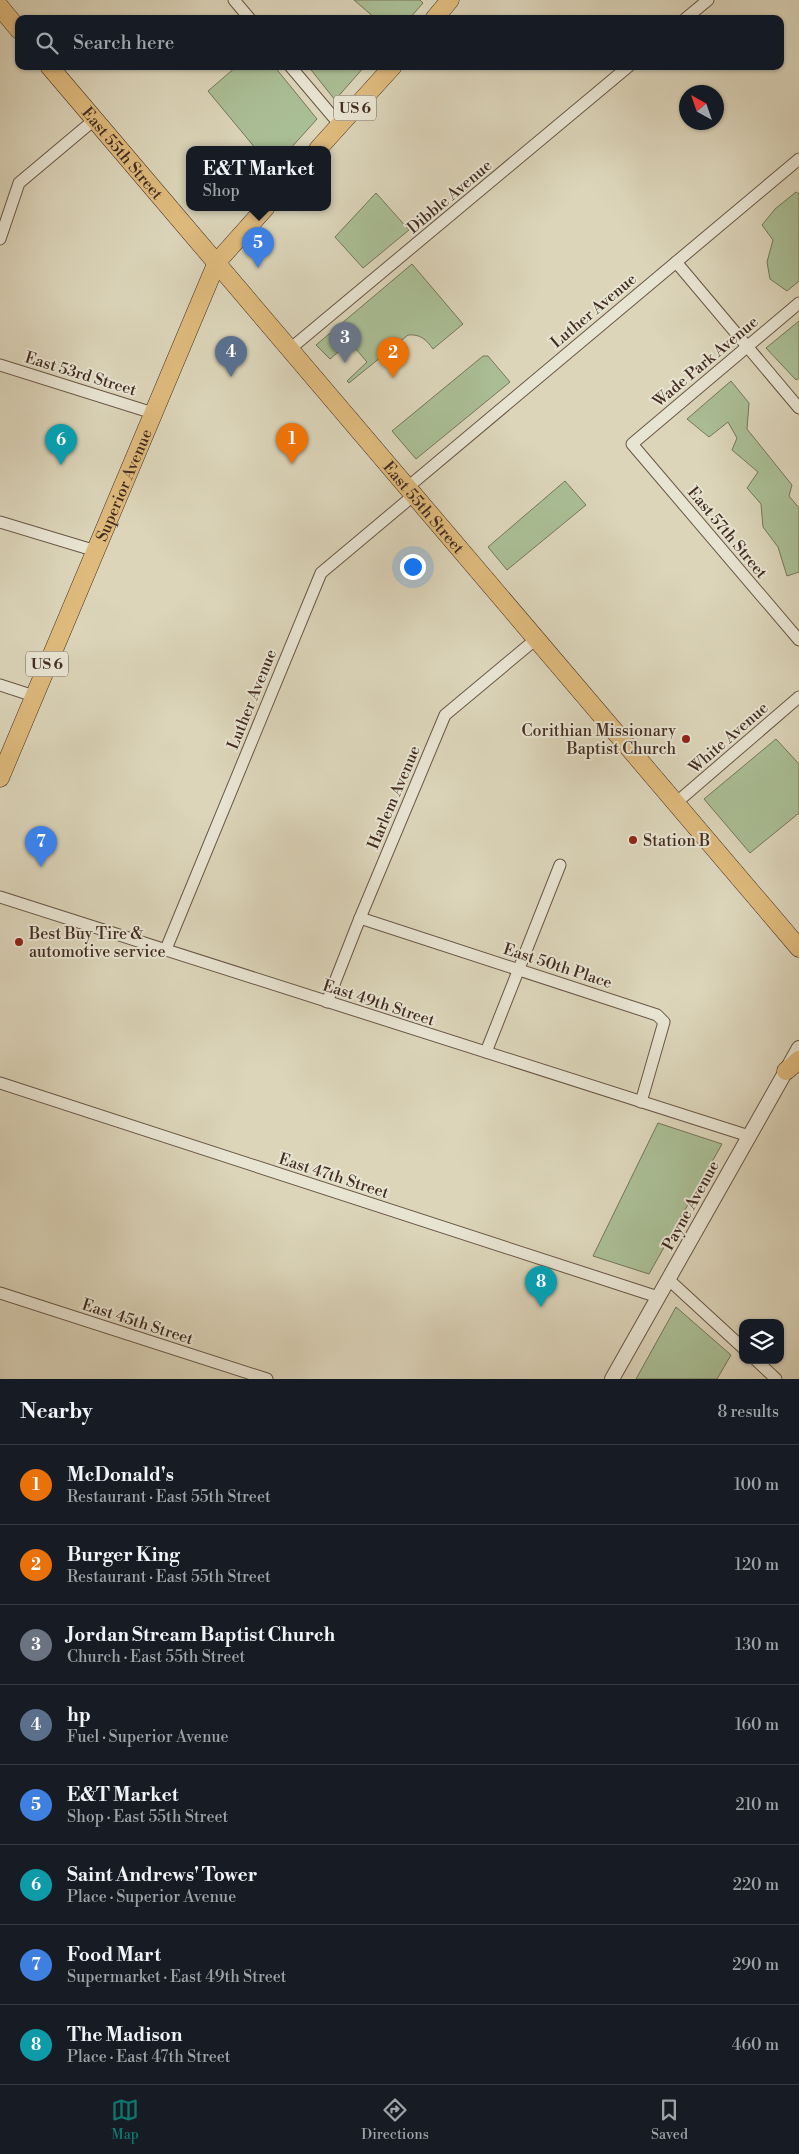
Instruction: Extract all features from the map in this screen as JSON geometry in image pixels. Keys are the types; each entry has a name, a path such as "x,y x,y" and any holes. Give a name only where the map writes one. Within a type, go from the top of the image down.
{"main road":[{"path":"0,7 15,25"},
{"name":"East 55th Street","path":"53,70 536,639 677,802 799,948"},
{"name":"US 6","path":"321,146 389,70"},
{"name":"Superior Avenue","path":"0,778 217,262 262,211"}],"street":[{"path":"234,0 247,15"},
{"path":"690,15 708,0"},
{"path":"293,70 340,125"},
{"name":"Dibble Avenue","path":"290,349 624,70"},
{"path":"0,240 19,183 94,120"},
{"name":"Luther Avenue","path":"166,949 321,573 411,491 676,262 799,159"},
{"path":"676,262 799,408"},
{"name":"Wade Park Avenue","path":"632,444 799,303"},
{"name":"East 53rd Street","path":"0,365 153,413"},
{"name":"East 57th Street","path":"632,444 799,640"},
{"path":"0,522 96,551"},
{"name":"Harlem Avenue","path":"327,1002 445,715 536,639"},
{"path":"0,685 34,696"},
{"name":"White Avenue","path":"677,802 799,697"},
{"path":"486,1052 517,968 560,865"},
{"name":"East 49th Street","path":"0,897 749,1136"},
{"name":"East 50th Place","path":"360,918 657,1015 664,1022 641,1102"},
{"name":"Payne Avenue","path":"612,1379 749,1136 792,1065 799,1048"},
{"name":"East 47th Street","path":"0,1083 658,1298"},
{"path":"668,1279 739,1344"},
{"name":"East 45th Street","path":"0,1293 267,1379"},
{"path":"760,1364 776,1379"}],"green space":[{"path":"354,0 420,0 423,3 412,15 371,15"},
{"path":"232,70 277,70 317,119 293,146 254,146 208,91"},
{"path":"311,70 361,70 335,100"},
{"path":"796,192 799,194 799,281 787,291 770,279 767,262 773,240 762,225 775,209"},
{"path":"376,193 409,230 363,268 335,237"},
{"path":"412,264 463,324 433,349 422,338 416,335 408,335 349,383 347,381 367,362 355,348 349,353 344,347 330,359 316,345"},
{"path":"799,321 799,378 796,380 766,348"},
{"path":"483,356 488,356 510,382 416,459 392,431"},
{"path":"731,381 749,403 747,429 792,485 789,496 799,508 799,572 787,576 778,547 763,527 761,504 747,488 758,472 732,450 737,438 728,422 709,437 687,419"},
{"path":"565,481 586,505 507,570 488,547"},
{"path":"776,739 799,764 799,813 750,853 704,799"},
{"path":"658,1123 722,1144 649,1274 593,1256"},
{"path":"676,1307 731,1355 717,1379 636,1379"}],"place":[{"name":"E&T Market","path":"258,268"},
{"name":"Jordan Stream Baptist Church","path":"345,363"},
{"name":"hp","path":"231,377"},
{"name":"Burger King","path":"393,378"},
{"name":"McDonald's","path":"292,464"},
{"name":"Saint Andrews' Tower","path":"61,465"},
{"name":"Corithian Missionary Baptist Church","path":"686,739"},
{"name":"Station B","path":"633,840"},
{"name":"Food Mart","path":"41,867"},
{"name":"Best Buy Tire & automotive service","path":"19,942"},
{"name":"The Madison","path":"541,1307"}]}
